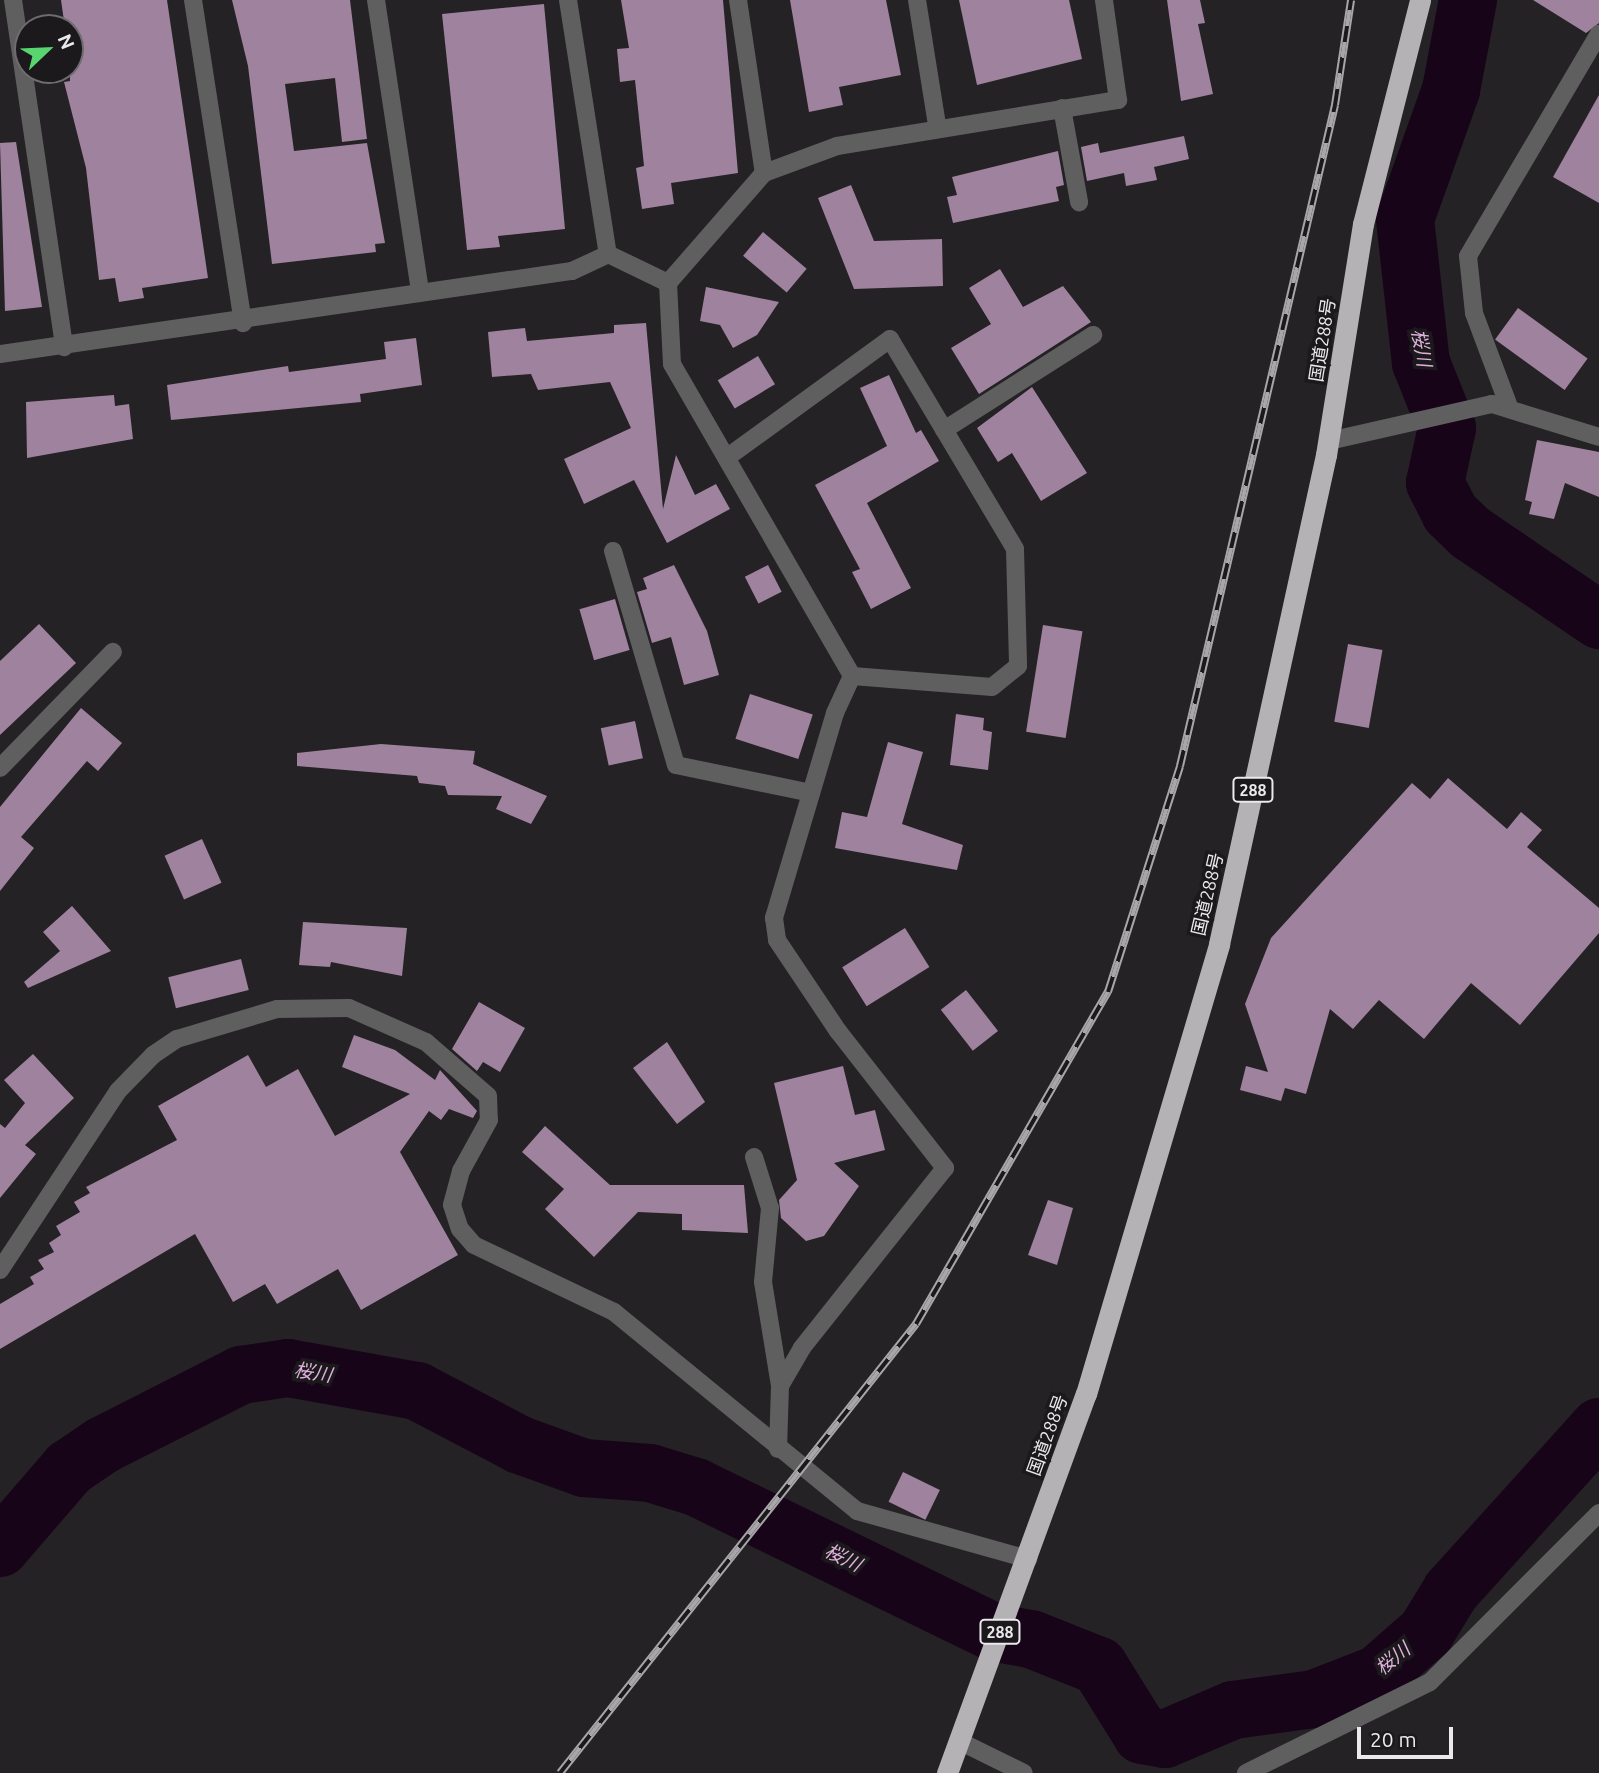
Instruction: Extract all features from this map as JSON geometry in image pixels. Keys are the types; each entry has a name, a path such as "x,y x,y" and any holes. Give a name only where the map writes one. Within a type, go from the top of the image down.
{"highway":[{"name":"国道288号","path":"947,1773 1027,1562 1086,1394 1219,944 1329,441 1363,224 1420,0"}],"street":[{"path":"13,0 64,346"},
{"path":"193,0 243,323"},
{"path":"376,0 420,292"},
{"path":"568,0 608,254"},
{"path":"738,0 764,173"},
{"path":"917,0 937,125"},
{"path":"780,1386 802,1348 946,1168 838,1031 777,940 774,918 811,793 852,676 729,456 672,364 668,283 764,173 837,146 937,125 1118,100 1104,0"},
{"path":"1508,404 1474,313 1468,256 1599,34"},
{"path":"1062,108 1079,202"},
{"path":"0,354 243,323 420,292 572,271 608,254"},
{"path":"608,254 668,283"},
{"path":"944,430 1093,335"},
{"path":"729,456 890,339 1015,549 1018,666 992,687 852,676"},
{"path":"1329,441 1409,424 1477,405 1508,404 1599,437"},
{"path":"613,551 676,765 811,793"},
{"path":"0,768 113,652"},
{"path":"0,1270 118,1091 153,1055 177,1039 277,1009 349,1008 426,1042 488,1096 489,1120 454,1192 454,1217 466,1238 614,1312 857,1511 1027,1562"},
{"path":"754,1157 770,1208 763,1282 780,1386 778,1449"},
{"path":"1246,1773 1430,1682 1599,1513"},
{"path":"959,1741 1024,1773"}],"building":[{"path":"61,0 167,0 208,278 142,288 144,298 119,302 115,278 99,280 86,168 65,84 84,84 84,14 63,14"},
{"path":"232,0 350,0 367,139 342,142 335,78 285,84 294,151 367,143 385,243 375,244 376,252 272,264 248,66"},
{"path":"621,0 723,0 738,173 671,183 674,204 642,209 636,168 644,166 635,80 620,82 617,49 629,48"},
{"path":"790,0 886,0 901,75 839,87 843,105 809,112"},
{"path":"959,0 1069,0 1082,59 977,85"},
{"path":"1167,0 1200,0 1205,23 1198,24 1213,94 1181,101"},
{"path":"1533,0 1599,0 1599,23 1586,33"},
{"path":"544,4 565,229 498,236 500,247 467,250 442,14"},
{"path":"1599,95 1599,203 1553,177"},
{"path":"1184,136 1189,159 1154,167 1157,180 1126,186 1124,173 1087,181 1081,147 1098,143 1100,153"},
{"path":"16,142 42,307 5,311 0,143"},
{"path":"1058,151 1064,185 1056,187 1059,201 953,223 947,197 957,195 952,177"},
{"path":"851,185 874,241 942,239 943,286 854,289 818,198"},
{"path":"763,232 807,269 787,292 743,256"},
{"path":"1000,269 1023,307 1063,286 1091,322 979,394 951,348 991,324 969,288"},
{"path":"706,287 779,302 757,335 733,348 720,325 700,321"},
{"path":"1518,308 1588,359 1565,390 1495,340"},
{"path":"646,323 663,509 676,455 695,495 716,484 730,509 667,543 634,480 584,504 564,459 631,428 610,382 538,390 531,374 492,377 488,332 525,328 527,341 614,333 614,325"},
{"path":"416,338 422,385 360,394 361,402 171,420 167,385 288,366 289,372 386,359 384,342"},
{"path":"758,356 775,384 735,408 718,380"},
{"path":"889,375 916,433 921,430 939,461 867,503 911,588 871,609 852,572 860,569 815,485 887,446 860,388"},
{"path":"1032,387 1087,473 1041,501 1012,453 998,462 977,428"},
{"path":"114,395 115,406 129,404 133,439 27,458 26,402"},
{"path":"1537,440 1599,452 1599,497 1565,483 1554,519 1529,514 1532,502 1525,500"},
{"path":"674,565 707,631 719,675 684,685 671,637 652,643 637,592 647,589 643,578"},
{"path":"768,565 782,592 758,604 745,577"},
{"path":"615,599 630,650 594,660 579,609"},
{"path":"39,624 76,663 0,735 0,661"},
{"path":"1043,625 1083,631 1066,738 1026,732"},
{"path":"1348,644 1382,650 1369,728 1334,722"},
{"path":"750,694 813,714 798,759 735,739"},
{"path":"81,708 122,743 98,771 87,761 21,837 34,848 0,891 0,807"},
{"path":"956,714 984,718 983,730 992,732 988,770 950,765"},
{"path":"635,721 643,758 609,765 601,728"},
{"path":"888,742 923,752 902,824 963,845 957,870 835,848 842,812 867,817"},
{"path":"381,744 475,751 473,764 547,796 531,824 496,809 502,796 448,795 445,786 419,783 417,776 297,766 297,753"},
{"path":"1448,778 1507,829 1521,812 1542,830 1527,847 1599,908 1599,933 1520,1025 1471,983 1424,1039 1379,1000 1353,1029 1330,1009 1306,1094 1285,1088 1281,1101 1240,1090 1246,1066 1268,1072 1245,1004 1271,938 1412,783 1430,799"},
{"path":"202,839 222,883 184,900 165,856"},
{"path":"72,906 111,951 28,988 24,982 60,951 43,932"},
{"path":"303,922 407,928 402,976 331,962 330,967 299,965"},
{"path":"905,928 929,967 867,1006 842,967"},
{"path":"241,959 249,990 176,1008 168,977"},
{"path":"966,990 998,1031 973,1051 941,1010"},
{"path":"479,1002 525,1028 500,1072 483,1062 477,1071 452,1049"},
{"path":"354,1035 395,1050 435,1080 440,1070 477,1111 473,1118 449,1109 441,1120 429,1111 400,1152 458,1255 361,1310 338,1269 277,1304 265,1284 233,1302 195,1234 0,1349 0,1304 34,1284 30,1277 44,1269 38,1260 54,1252 49,1243 61,1235 56,1226 80,1212 74,1202 90,1193 86,1187 177,1140 158,1106 248,1055 266,1087 298,1069 335,1136 410,1094 342,1067"},
{"path":"667,1042 705,1102 677,1124 633,1068"},
{"path":"33,1054 74,1098 25,1145 36,1154 0,1198 0,1124 5,1128 25,1103 4,1080"},
{"path":"843,1066 855,1115 875,1110 885,1150 834,1163 859,1186 824,1236 806,1241 781,1218 779,1200 797,1180 774,1083"},
{"path":"545,1126 610,1185 744,1185 748,1233 682,1230 682,1214 638,1212 594,1257 545,1209 564,1189 522,1152"},
{"path":"1048,1200 1073,1208 1057,1265 1028,1255"},
{"path":"903,1472 940,1490 925,1520 889,1502"}],"waterway":[{"name":"桜川","path":"1468,0 1451,90 1405,219 1421,363 1447,428 1435,483 1450,513 1471,533 1599,620"},
{"name":"桜川","path":"0,1548 69,1468 103,1445 241,1375 288,1368 417,1391 520,1445 584,1468 650,1473 696,1487 996,1633 1031,1639 1099,1666 1142,1735 1165,1739 1233,1710 1314,1699 1378,1674 1426,1632 1451,1591 1599,1427"}],"railway":[{"path":"560,1773 916,1324 1108,992 1180,766 1335,105 1351,0"}]}
